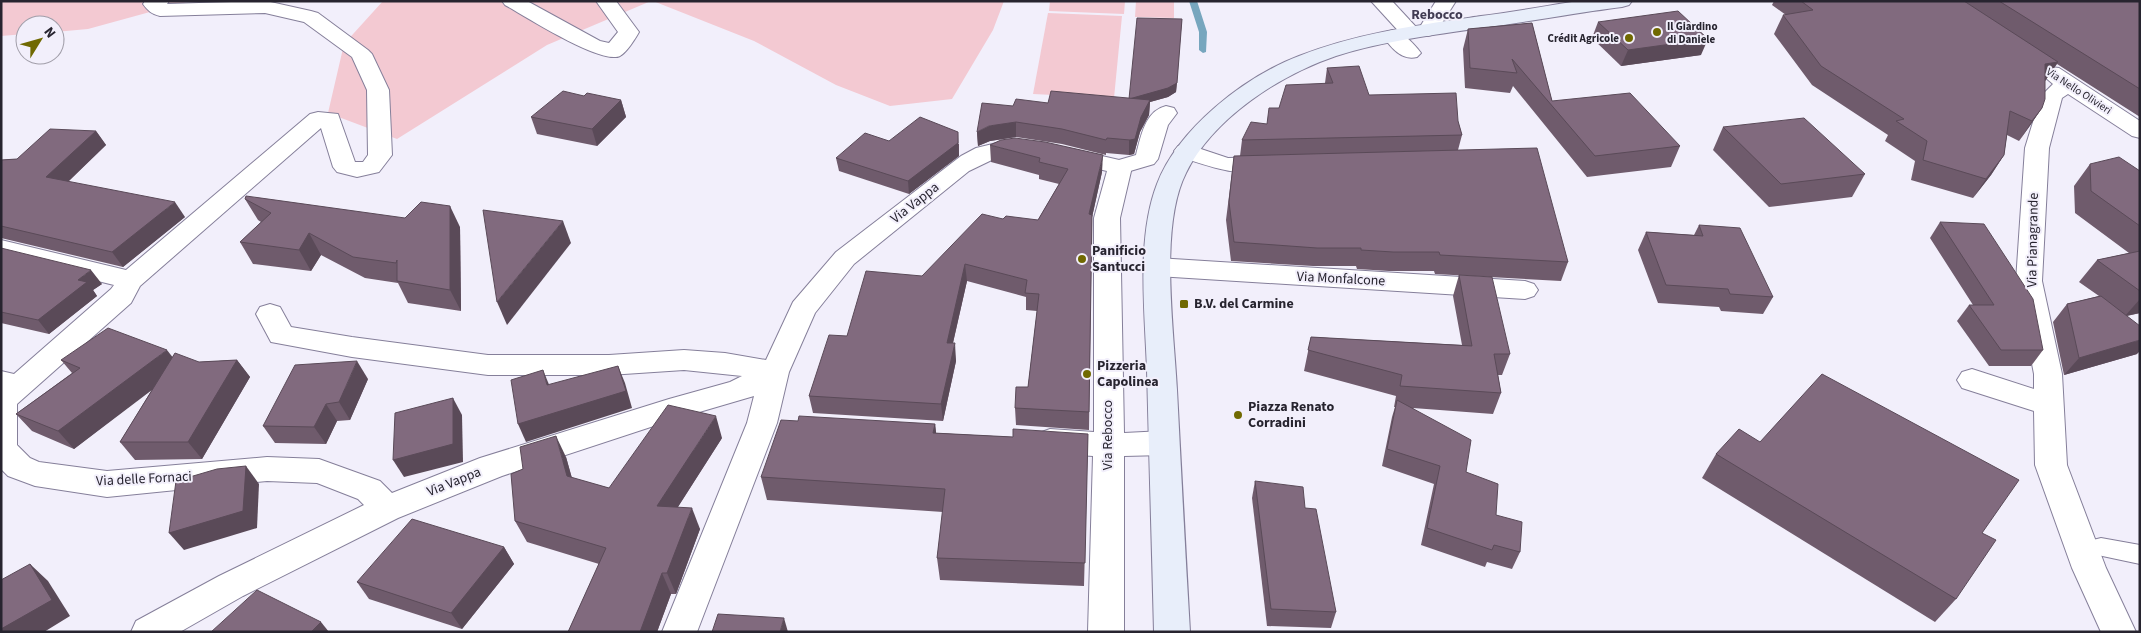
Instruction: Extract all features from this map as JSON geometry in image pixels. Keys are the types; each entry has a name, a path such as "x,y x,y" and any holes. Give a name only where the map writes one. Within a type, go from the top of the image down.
{"main road":[{"path":"1172,632 1157,267 1162,206 1172,176 1186,151 1216,118 1257,87 1308,59 1346,47 1410,32 1621,1"}],"street":[{"path":"2,388 120,296 131,280 318,119 330,119 345,167 357,170 371,167 380,155 378,90 361,54 311,17 265,7 160,10 153,4 159,1"},
{"path":"512,1 593,46 614,51 629,32 606,1"},
{"path":"1381,1 1410,32 1410,53"},
{"path":"1410,32 1446,1"},
{"name":"Via Nello Olivieri","path":"2034,61 2140,131"},
{"name":"Via Pianagrande","path":"2067,83 2052,96 2037,148 2029,281 2048,374 2051,465 2089,568 2119,632"},
{"path":"1120,167 1146,159 1157,123 1166,113"},
{"name":"Via Vappa","path":"679,632 777,424 775,372 803,309 846,258 969,161 1005,147 1041,149 1120,167"},
{"path":"1186,151 1226,165 1294,163"},
{"name":"Via Rebocco","path":"1106,632 1109,445 1107,218 1120,167"},
{"path":"2,248 131,280"},
{"name":"Via Monfalcone","path":"1157,267 1525,290"},
{"path":"270,314 281,335 352,347 488,365 608,365 684,360 725,363 775,372"},
{"name":"Via Vappa","path":"148,632 231,586 387,509 491,467 586,438 668,410 739,392 775,372"},
{"path":"1972,380 2049,405"},
{"name":"Via delle Fornaci","path":"2,388 2,445 8,456 19,467 35,474 107,484 267,469 319,471 370,490 387,509"},
{"path":"1020,439 1109,445 1164,443"}],"lane":[{"path":"2101,547 2140,555"}],"shaded area":[{"path":"1,1 190,1 88,29 65,31 65,15 15,15 15,35 1,36"},
{"path":"383,1 651,1 547,45 397,139 328,113 344,44"},
{"path":"653,1 1004,1 993,30 952,99 890,106 836,85 754,41"},
{"path":"1050,1 1125,1 1124,14 1049,11"},
{"path":"1136,1 1174,1 1174,18 1135,17"},
{"path":"1048,13 1122,16 1114,98 1033,94"}],"building":[{"path":"1801,1 1964,1 2058,62 2045,64 2045,99 2042,108 2032,121 2010,111 2004,155 1986,179 1923,160 1927,141 1896,121 1904,119 1821,66 1783,15 1813,10"},
{"path":"1999,1 2140,1 2140,89"},
{"path":"1678,11 1708,39 1628,50 1598,22"},
{"path":"1137,18 1182,19 1177,83 1168,88 1129,99"},
{"path":"1532,23 1552,101 1630,93 1680,146 1595,156 1512,59 1517,73 1470,68 1468,29"},
{"path":"1359,66 1369,95 1456,93 1458,121 1462,135 1242,140 1251,122 1267,124 1269,108 1279,108 1286,85 1333,83 1327,68"},
{"path":"563,91 584,96 587,93 621,100 592,129 531,117"},
{"path":"1051,91 1150,100 1141,117 1135,139 1130,140 1107,138 1106,140 1062,129 1016,122 989,126 977,132 982,103 1013,106 1016,99 1048,103"},
{"path":"920,117 958,132 958,143 908,181 836,158 865,133 889,141"},
{"path":"1804,118 1865,174 1781,184 1723,127"},
{"path":"50,129 96,131 46,177 175,202 112,252 1,226 1,160 17,159"},
{"path":"1015,138 1045,142 1103,155 1089,214 1092,215 1089,412 1015,408 1016,387 1028,387 1039,294 1025,293 1027,280 965,264 947,343 955,343 941,404 809,396 829,335 847,336 866,271 922,276 982,214 1003,219 1006,216 1038,220 1068,169 1039,162 1040,158 990,145 1001,140"},
{"path":"1537,148 1568,262 1440,255 1439,252 1393,252 1361,250 1361,248 1317,248 1234,242 1229,202 1234,156"},
{"path":"2119,157 2140,171 2140,226 2091,191 2090,164"},
{"path":"246,196 405,218 421,202 450,206 450,290 397,281 397,260 396,263 353,257 309,233 299,250 240,242 271,213 245,199"},
{"path":"483,210 563,221 497,302"},
{"path":"1940,222 1984,224 2033,299 2043,350 2001,350 1969,305 1994,305"},
{"path":"1699,225 1740,228 1773,297 1730,294 1728,289 1666,285 1646,232 1703,236"},
{"path":"1,248 91,270 78,280 87,282 38,320 1,312"},
{"path":"2140,251 2140,291 2097,260"},
{"path":"1459,275 1492,277 1510,354 1494,354 1501,393 1400,386 1402,375 1308,350 1311,337 1472,346"},
{"path":"2101,296 2140,326 2140,340 2079,358 2067,304"},
{"path":"108,328 167,350 58,431 16,414 80,368 61,360"},
{"path":"175,353 199,362 237,360 188,442 120,442"},
{"path":"357,361 339,402 326,404 314,427 263,426 295,365"},
{"path":"618,366 626,391 518,424 511,380 543,370 547,385"},
{"path":"1822,374 2019,480 1982,533 1996,540 1956,599 1716,454 1739,429 1760,442"},
{"path":"453,398 453,444 393,460 395,413"},
{"path":"1397,400 1471,440 1466,472 1498,484 1496,515 1522,522 1520,552 1494,545 1492,550 1427,528 1440,466 1387,449"},
{"path":"668,405 716,416 657,506 692,508 667,573 662,573 640,632 568,632 606,548 515,521 511,474 523,469 520,447 556,436 567,476 609,488"},
{"path":"799,416 935,424 933,433 1013,437 1013,429 1088,434 1085,563 937,558 945,489 761,477 781,420 798,421"},
{"path":"246,466 243,511 169,533 176,481 217,469"},
{"path":"1255,481 1303,487 1305,508 1316,509 1336,612 1271,609"},
{"path":"412,519 504,547 451,613 357,582"},
{"path":"30,564 52,600 1,629 1,580"},
{"path":"257,590 321,622 311,632 211,632"},
{"path":"718,614 784,618 780,632 712,632"}],"waterway":[{"path":"1193,1 1203,32 1203,50"}],"place":[{"name":"Il Giardino di Daniele","path":"1657,32"},
{"name":"Crédit Agricole","path":"1629,38"},
{"name":"Panificio Santucci","path":"1082,259"},
{"name":"B.V. del Carmine","path":"1184,304"},
{"name":"Pizzeria Capolinea","path":"1087,374"},
{"name":"Piazza Renato Corradini","path":"1238,415"}],"district":[{"name":"Rebocco","path":"1437,15"}]}
